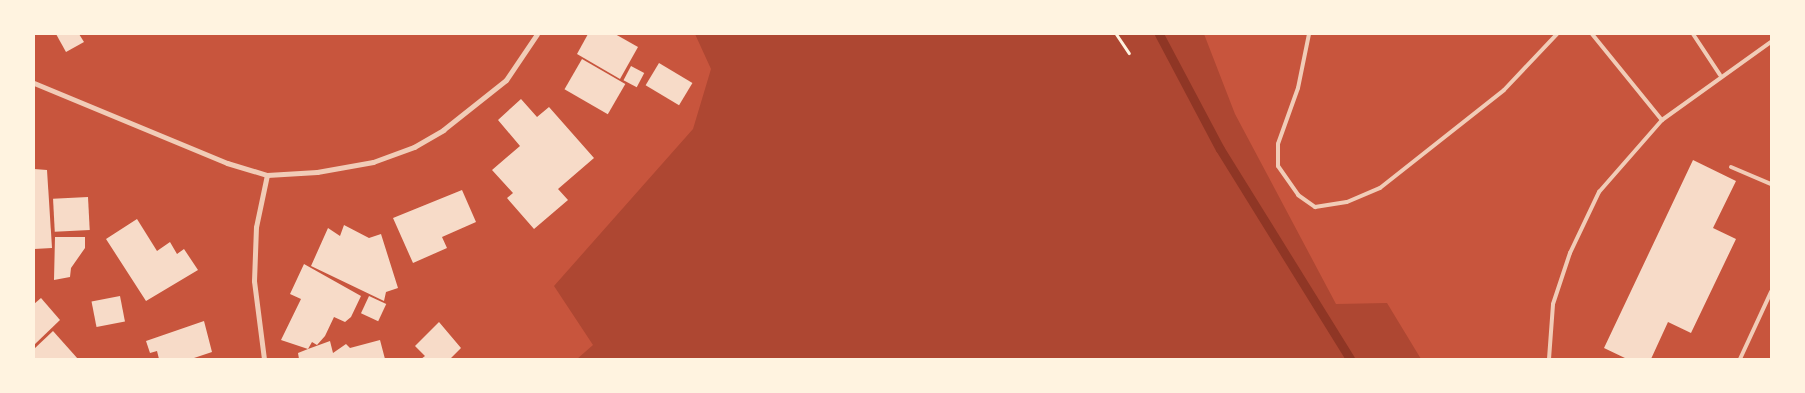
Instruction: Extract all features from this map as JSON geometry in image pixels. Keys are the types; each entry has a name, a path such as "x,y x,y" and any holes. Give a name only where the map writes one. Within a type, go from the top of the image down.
{"street":[{"path":"34,82 187,148 267,175 373,162 414,147 475,107 506,80 537,34"},
{"path":"264,359 254,281 256,227 267,175"}],"lane":[{"path":"1309,34 1298,88 1278,144 1278,166 1298,195 1315,207 1347,202 1380,188 1504,90 1556,34"},
{"path":"1592,34 1662,120"},
{"path":"1693,34 1720,75"},
{"path":"1549,359 1554,304 1586,220 1617,167 1662,120 1720,75 1771,42"},
{"path":"1731,167 1771,184"},
{"path":"1740,359 1771,292"}],"path":[{"path":"1116,34 1129,53"}],"shaded area":[{"path":"695,34 1204,34 1235,114 1336,304 1387,303 1421,359 577,359 593,345 554,286 693,129 711,69"}],"building":[{"path":"56,34 79,34 84,42 66,52"},
{"path":"588,34 615,34 638,47 620,79 577,54"},
{"path":"582,59 625,84 608,114 564,89"},
{"path":"659,63 692,83 679,105 646,85"},
{"path":"631,66 644,73 637,87 623,80"},
{"path":"521,99 537,117 549,107 594,158 558,189 568,200 534,229 507,198 513,193 492,170 520,146 498,120"},
{"path":"1693,160 1736,181 1713,228 1736,239 1691,333 1668,322 1651,359 1627,359 1604,348"},
{"path":"34,169 47,170 52,248 34,249"},
{"path":"462,190 476,222 442,237 447,248 413,263 393,218"},
{"path":"88,197 90,230 55,232 53,199"},
{"path":"137,219 157,251 170,242 177,254 184,249 198,270 146,301 106,239"},
{"path":"344,225 369,238 381,234 398,288 386,292 384,301 311,266 328,228 340,236"},
{"path":"55,237 85,237 85,248 71,268 70,277 54,280"},
{"path":"304,264 361,296 351,317 345,322 334,317 325,336 317,345 312,342 308,349 281,340 301,299 290,294"},
{"path":"120,296 125,322 96,327 92,302"},
{"path":"369,296 386,304 378,321 361,313"},
{"path":"41,298 60,320 34,345 34,304"},
{"path":"204,321 212,352 191,359 159,359 157,351 150,353 146,341"},
{"path":"439,322 461,348 450,359 421,359 425,356 415,346"},
{"path":"53,331 78,359 34,359 34,349"},
{"path":"380,340 385,359 299,359 298,353 330,341 333,353 346,344 350,348"}],"waterway":[{"path":"1159,34 1220,149 1350,359"}]}
